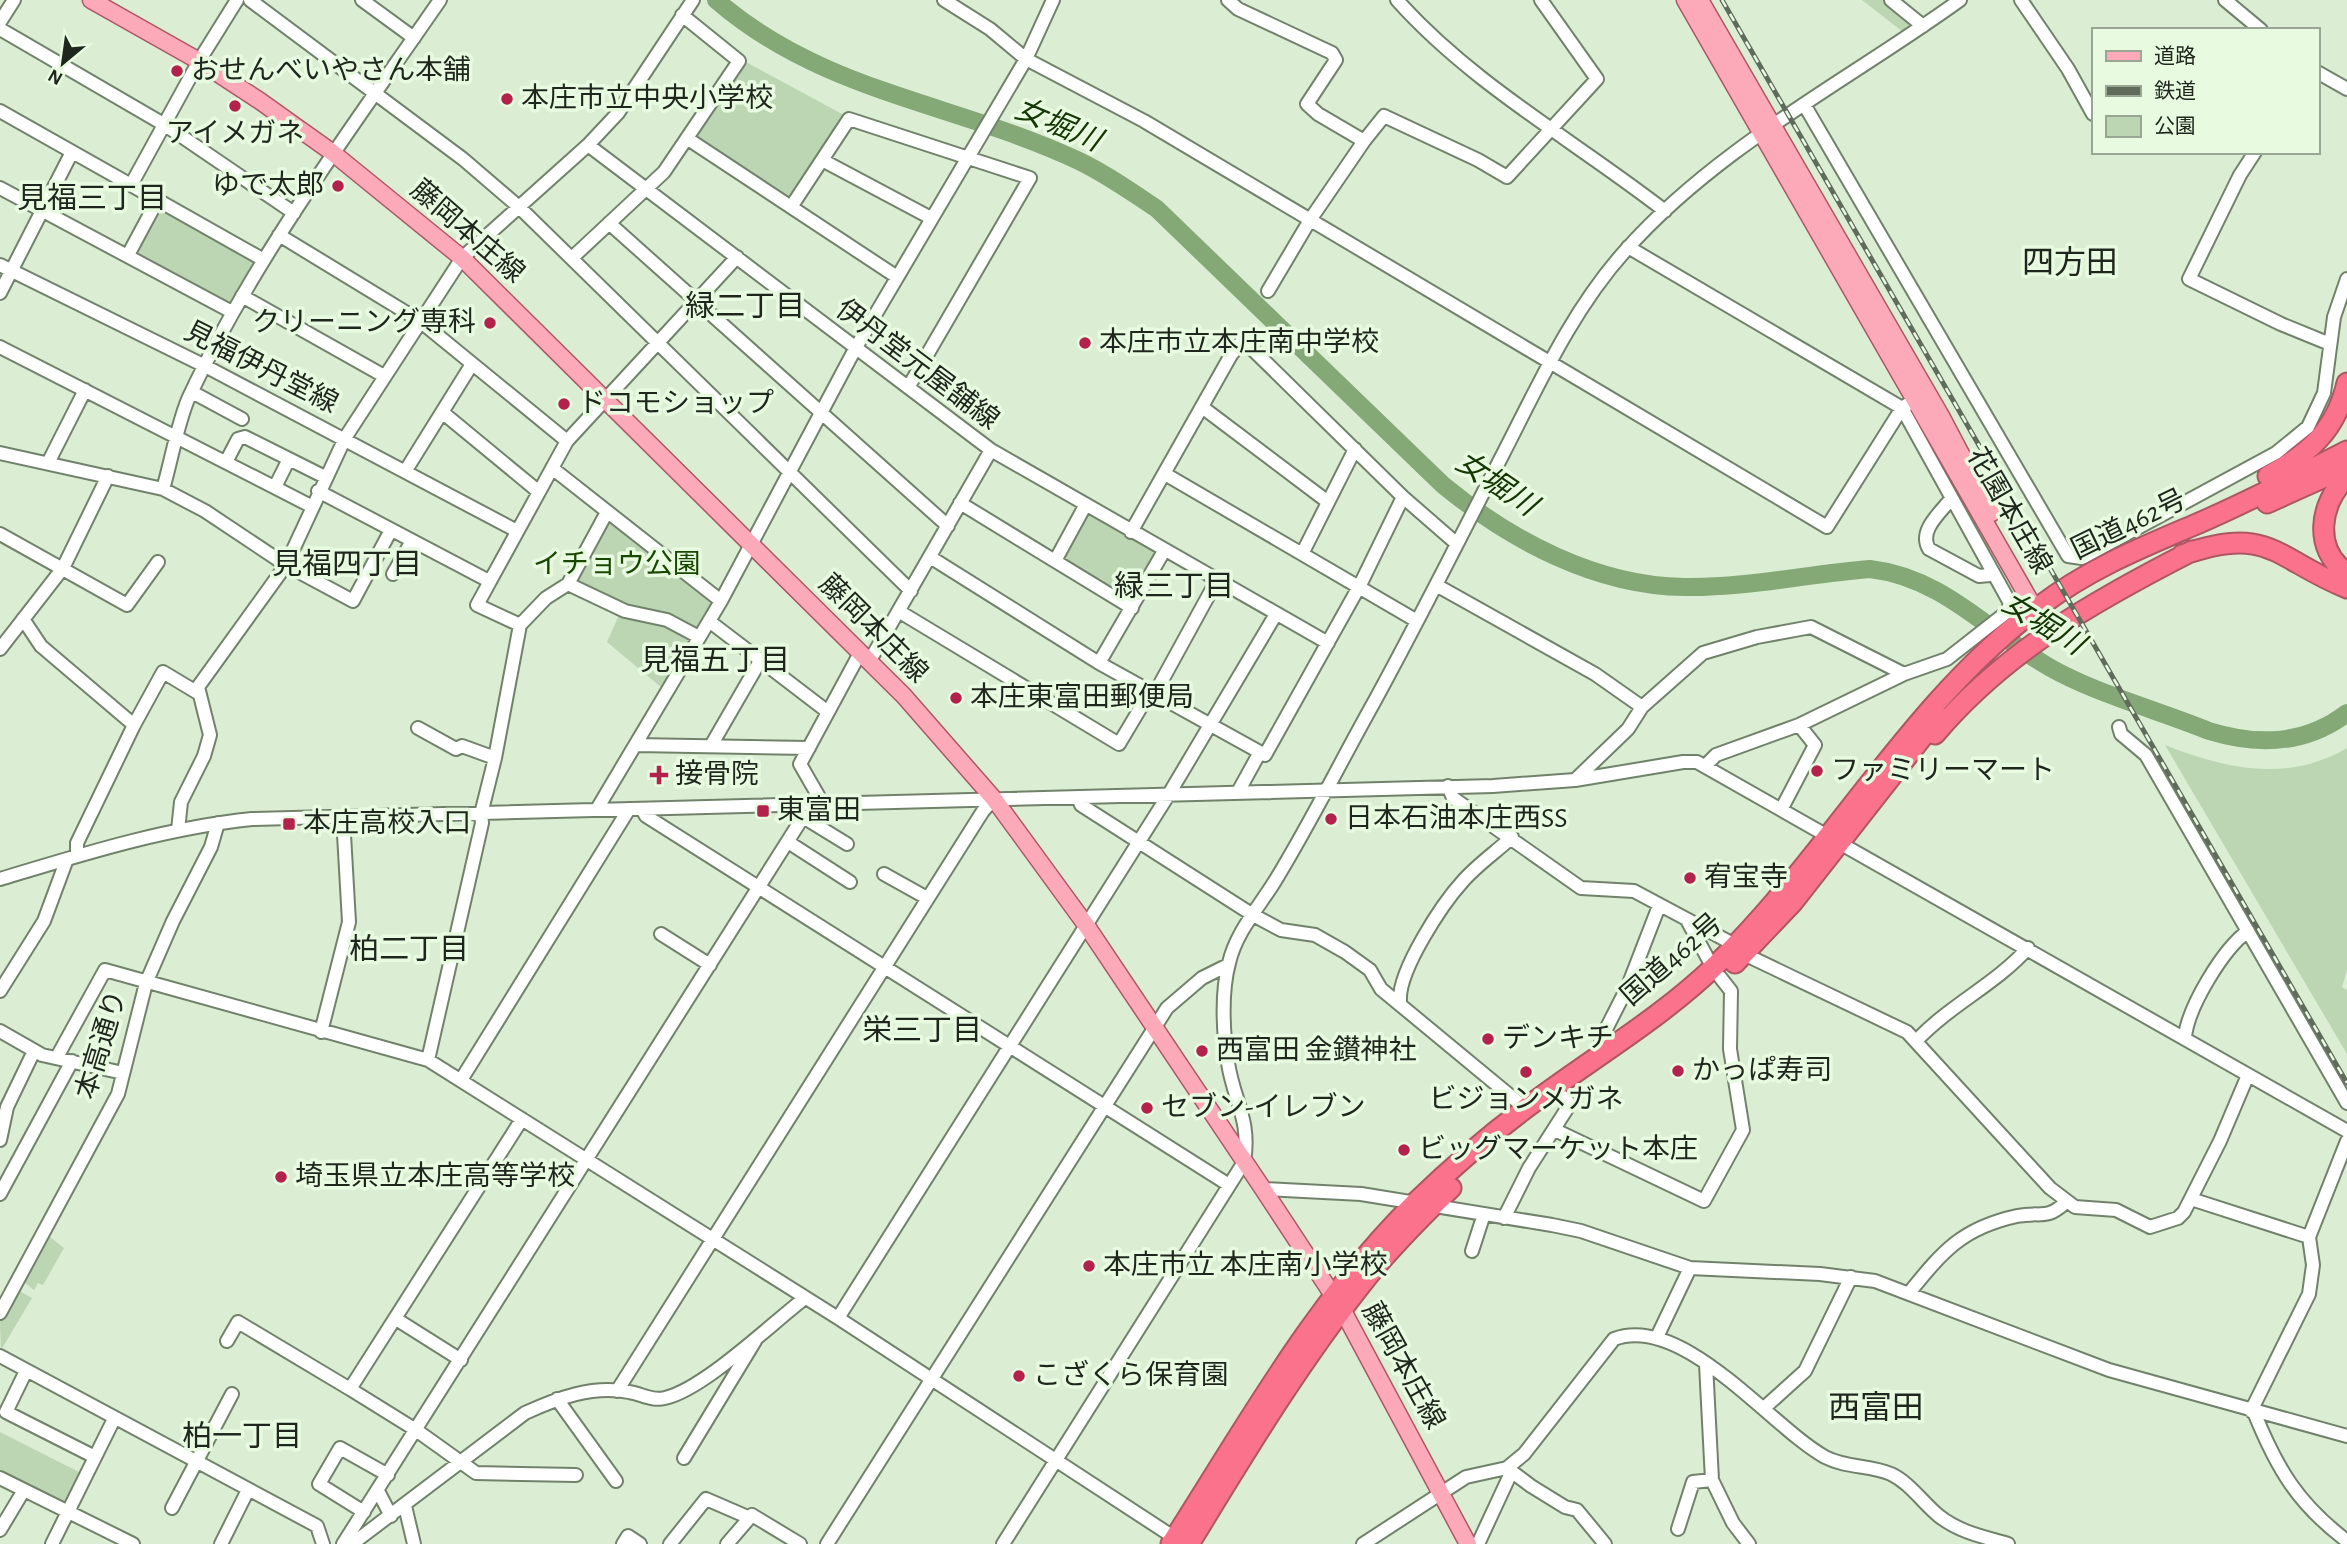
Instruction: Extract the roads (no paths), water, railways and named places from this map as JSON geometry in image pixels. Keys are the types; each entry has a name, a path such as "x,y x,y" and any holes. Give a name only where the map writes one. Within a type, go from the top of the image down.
{"highway":[{"path":"2128,551 2286,467 2309,451 2334,419 2347,383"},
{"name":"国道462号","path":"2024,625 2042,609 2128,551 2194,525 2347,451"},
{"name":"国道462号","path":"2042,609 2133,560 2187,541 2347,467"},
{"path":"2347,477 2330,500 2323,534 2329,555 2347,573"},
{"path":"2042,609 2064,612 2151,565 2222,544 2261,544 2286,553 2347,588"},
{"path":"1989,654 2024,625 2130,582 2192,551"},
{"name":"国道462号","path":"1424,1204 1562,1096 1648,1035 1740,950 1835,839 1881,789 1898,778 1958,708 1989,654"},
{"name":"国道462号","path":"1835,839 1909,733 1989,654"},
{"name":"国道462号","path":"1180,1542 1337,1302 1424,1204 1525,1108 1716,973"}],"main road":[{"name":"藤岡本庄線","path":"91,0 199,61 333,153 462,258 904,696 994,799 1086,925 1153,1029 1263,1189 1337,1302 1468,1544"},
{"name":"花園本庄線","path":"1685,0 1941,416 2042,609"},
{"name":"花園本庄線","path":"1700,0 1767,130 1917,398 2042,609"}],"street":[{"path":"0,23 14,0"},
{"path":"131,186 199,61 237,0"},
{"path":"250,0 463,159 519,207 911,591"},
{"path":"362,0 414,38"},
{"path":"163,489 192,393 232,312 262,260 333,153 440,0"},
{"path":"944,0 990,29 1026,59 1144,121 1827,527 1902,408 1917,398"},
{"path":"597,809 697,636 721,601 855,349 1026,59 1053,0"},
{"path":"1228,0 1238,9 1332,53 1336,60 1307,104 1364,141"},
{"path":"1397,0 1451,54 1665,211"},
{"path":"1268,291 1310,220 1384,116 1478,160 1507,177 1597,79 1541,0"},
{"path":"1891,0 1923,26"},
{"path":"1003,1544 1244,1162 1246,1126 1228,1064 1225,994 1228,965 1253,915 1326,789 1417,621 1549,363 1587,299 1628,247 1665,211 1767,130 1960,0"},
{"path":"2021,0 2068,69 2092,112"},
{"path":"2225,0 2259,28"},
{"path":"462,258 588,145 618,113 688,7 738,61 664,172 573,257"},
{"path":"0,29 165,125 293,213"},
{"path":"2319,73 2347,89"},
{"path":"1805,106 2068,556 2082,558 2276,453 2300,435 2314,419 2321,401 2334,317 2347,279"},
{"path":"0,111 262,260"},
{"path":"791,207 849,119 969,153 1030,178 909,386"},
{"path":"688,139 897,277"},
{"name":"伊丹堂元屋舗線","path":"588,145 647,187 855,349 909,386 991,450 900,612 864,657 828,712 809,748"},
{"path":"0,293 6,268 42,211 72,152"},
{"path":"2254,154 2240,175 2189,279 2281,324 2330,344"},
{"path":"822,160 931,218"},
{"path":"0,188 232,312"},
{"path":"128,255 157,201"},
{"path":"609,223 948,526"},
{"path":"279,235 420,321 567,441"},
{"path":"1628,247 1902,408 2024,625 1989,654 1937,664 1904,674 1799,725 1716,755 1705,766"},
{"path":"520,625 477,605 567,441 737,257"},
{"name":"見福伊丹堂線","path":"6,268 345,438 462,258"},
{"path":"242,296 384,376"},
{"path":"1131,532 1242,340 1403,497 1457,544"},
{"path":"0,347 311,506"},
{"path":"406,470 472,364"},
{"path":"48,463 85,390"},
{"path":"192,393 242,419"},
{"path":"1202,407 1328,502"},
{"path":"442,412 539,492"},
{"path":"226,462 238,439 245,437 325,478"},
{"path":"178,830 181,802 204,756 211,735 198,692 201,682 286,565 311,506 345,438 517,531"},
{"path":"1303,552 1355,449"},
{"path":"991,450 1328,643"},
{"path":"0,453 163,489 205,511 286,565 354,601 391,530"},
{"path":"275,487 289,459"},
{"path":"552,468 721,601"},
{"path":"1165,474 1360,585 1417,621"},
{"path":"2,643 63,568 108,476"},
{"path":"318,491 489,581"},
{"path":"930,557 1099,663 1265,755 1360,585 1403,497"},
{"path":"1951,499 1925,533 1924,542 1928,549 1979,576 1990,575"},
{"path":"960,503 1132,608"},
{"path":"1055,561 1085,506"},
{"path":"428,1060 482,823 481,814 495,758 520,625 546,598 568,584 607,512"},
{"path":"0,534 127,605 158,562"},
{"path":"393,574 412,541"},
{"path":"1099,663 1164,551"},
{"path":"900,612 1119,744 1152,694 1217,580"},
{"path":"568,584 625,611 667,620 697,636"},
{"path":"1436,585 1595,674 1642,707"},
{"path":"838,1318 1140,841 1276,614"},
{"path":"23,619 40,646 134,725"},
{"path":"709,621 828,712"},
{"path":"1575,780 1614,745 1642,707 1703,653 1757,637 1811,626 1904,674"},
{"path":"712,744 760,661"},
{"path":"0,991 44,921 77,844 134,725 163,672 198,692"},
{"path":"1782,808 1815,745 1799,725"},
{"path":"2119,727 2121,734 2146,755 2347,1102"},
{"path":"418,728 456,749 462,746 495,758"},
{"path":"636,745 712,744 809,748 800,764 822,804"},
{"path":"1238,792 1260,752"},
{"path":"0,880 178,830 218,823 597,809 805,811 822,804 1448,786 1575,780 1691,761 1782,808 2347,1131"},
{"path":"1448,786 1453,798 1581,888 1634,891 1688,922 1701,925 1740,950 1875,1014 1917,1040 2050,1188 2075,1207 2116,1210 2156,1228 2178,1218 2191,1199 2220,1141 2248,1075"},
{"path":"1078,797 1081,805 1253,915 1281,930 1315,935 1345,952 1370,970 1381,989 1525,1108"},
{"path":"617,1391 927,898 983,811 994,799"},
{"path":"461,1080 629,809"},
{"path":"642,809 646,816 758,889 1229,1185"},
{"path":"343,1544 788,842 805,811"},
{"path":"805,811 847,844"},
{"path":"321,1032 349,922 343,817"},
{"name":"本高通り","path":"0,1313 118,1094 146,983 173,921 211,847 218,823"},
{"path":"1400,1002 1405,972 1446,905 1462,882 1512,837"},
{"path":"788,842 850,882"},
{"path":"884,874 927,898"},
{"path":"1604,1052 1601,1039 1629,986 1659,906"},
{"path":"1555,1130 1704,1200 1743,1130 1730,1049 1731,991 1716,973 1688,922"},
{"path":"2185,1038 2186,1023 2205,988 2231,948 2248,930"},
{"path":"661,934 710,965"},
{"path":"1917,1040 1932,1024 2000,974 2028,947"},
{"path":"827,1544 1167,1008 1202,978 1228,965"},
{"path":"57,1057 105,970 428,1060 932,1378 1180,1542"},
{"path":"0,1031 34,1051 123,1073"},
{"path":"0,1140 8,1108 34,1051"},
{"path":"0,1194 3,1178 72,1061"},
{"path":"1504,1218 1529,1168 1570,1104 1562,1096"},
{"path":"350,1389 522,1119"},
{"path":"2252,1412 2309,1294 2313,1265 2309,1237 2347,1141"},
{"path":"1263,1189 1320,1189 1581,1231 1690,1268 1851,1276 1909,1293 2109,1370 2252,1412 2347,1436"},
{"path":"2191,1199 2309,1237"},
{"path":"1909,1293 1945,1249 1958,1239 1979,1228 2019,1216 2048,1216 2066,1202"},
{"path":"1472,1251 1484,1214"},
{"path":"1657,1338 1690,1268"},
{"path":"1764,1408 1805,1371 1851,1276"},
{"path":"352,1544 463,1463 525,1413 558,1399 603,1390 650,1399 675,1394 713,1371 805,1298"},
{"path":"396,1319 461,1360"},
{"path":"227,1341 238,1322 416,1430 476,1474 576,1475"},
{"path":"684,1458 761,1332"},
{"path":"1363,1544 1465,1477 1507,1468 1524,1454 1614,1339 1630,1335 1657,1338 1706,1364 1737,1384 1805,1444 1826,1457 1846,1466 1889,1473 1903,1481 1940,1517 1954,1526 2008,1544"},
{"path":"0,1356 317,1526 323,1544"},
{"path":"1706,1364 1712,1480 1733,1523 1749,1544"},
{"path":"26,1371 6,1412 95,1457"},
{"path":"172,1508 232,1394"},
{"path":"558,1399 616,1481"},
{"path":"2252,1412 2281,1473 2298,1497 2347,1542"},
{"path":"52,1544 114,1419"},
{"path":"364,1512 319,1484 340,1448 388,1475"},
{"path":"1478,1544 1510,1475 1507,1468"},
{"path":"1507,1468 1542,1493 1577,1510 1605,1544"},
{"path":"0,1478 132,1544"},
{"path":"1678,1528 1693,1482 1712,1480"},
{"path":"0,1530 24,1489"},
{"path":"221,1544 248,1490"},
{"path":"378,1491 391,1516"},
{"path":"670,1544 705,1499 750,1518 752,1516 800,1544"},
{"path":"405,1506 414,1544"},
{"path":"727,1544 750,1518"},
{"path":"623,1544 628,1536 640,1544"}],"waterway":[{"name":"女堀川","path":"716,0 757,31 845,77 1032,141 1079,161 1157,209 1443,485 1497,524 1556,556 1619,578 1651,585 1684,587 1730,585 1870,569 1923,584 1947,597 2036,659 2078,682 2209,731 2245,739 2281,740 2315,731 2347,713"}],"railway":[{"path":"1722,0 2347,1083"}],"place":[{"name":"おせんべいやさん本舗","path":"177,71"},
{"name":"本庄市立中央小学校","path":"507,99"},
{"name":"アイメガネ","path":"235,106"},
{"name":"ゆで太郎","path":"338,186"},
{"name":"クリーニング専科","path":"490,323"},
{"name":"本庄市立本庄南中学校","path":"1085,343"},
{"name":"ドコモショップ","path":"564,404"},
{"name":"本庄東富田郵便局","path":"956,698"},
{"name":"ファミリーマート","path":"1817,771"},
{"name":"接骨院","path":"659,775"},
{"name":"東富田","path":"763,811"},
{"name":"日本石油本庄西SS","path":"1331,819"},
{"name":"本庄高校入口","path":"289,824"},
{"name":"宥宝寺","path":"1690,878"},
{"name":"デンキチ","path":"1488,1039"},
{"name":"西富田 金鑚神社","path":"1202,1051"},
{"name":"かっぱ寿司","path":"1678,1071"},
{"name":"ビジョンメガネ","path":"1526,1072"},
{"name":"セブン-イレブン","path":"1147,1108"},
{"name":"ビッグマーケット本庄","path":"1404,1150"},
{"name":"埼玉県立本庄高等学校","path":"281,1177"},
{"name":"本庄市立 本庄南小学校","path":"1089,1266"},
{"name":"こざくら保育園","path":"1019,1376"}],"district":[{"name":"見福三丁目","path":"92,199"},
{"name":"四方田","path":"2070,263"},
{"name":"緑二丁目","path":"745,307"},
{"name":"見福四丁目","path":"347,565"},
{"name":"緑三丁目","path":"1174,587"},
{"name":"見福五丁目","path":"715,661"},
{"name":"柏二丁目","path":"409,950"},
{"name":"栄三丁目","path":"922,1031"},
{"name":"西富田","path":"1876,1408"},
{"name":"柏一丁目","path":"242,1437"}],"park label":[{"name":"イチョウ公園","path":"617,565"}]}
